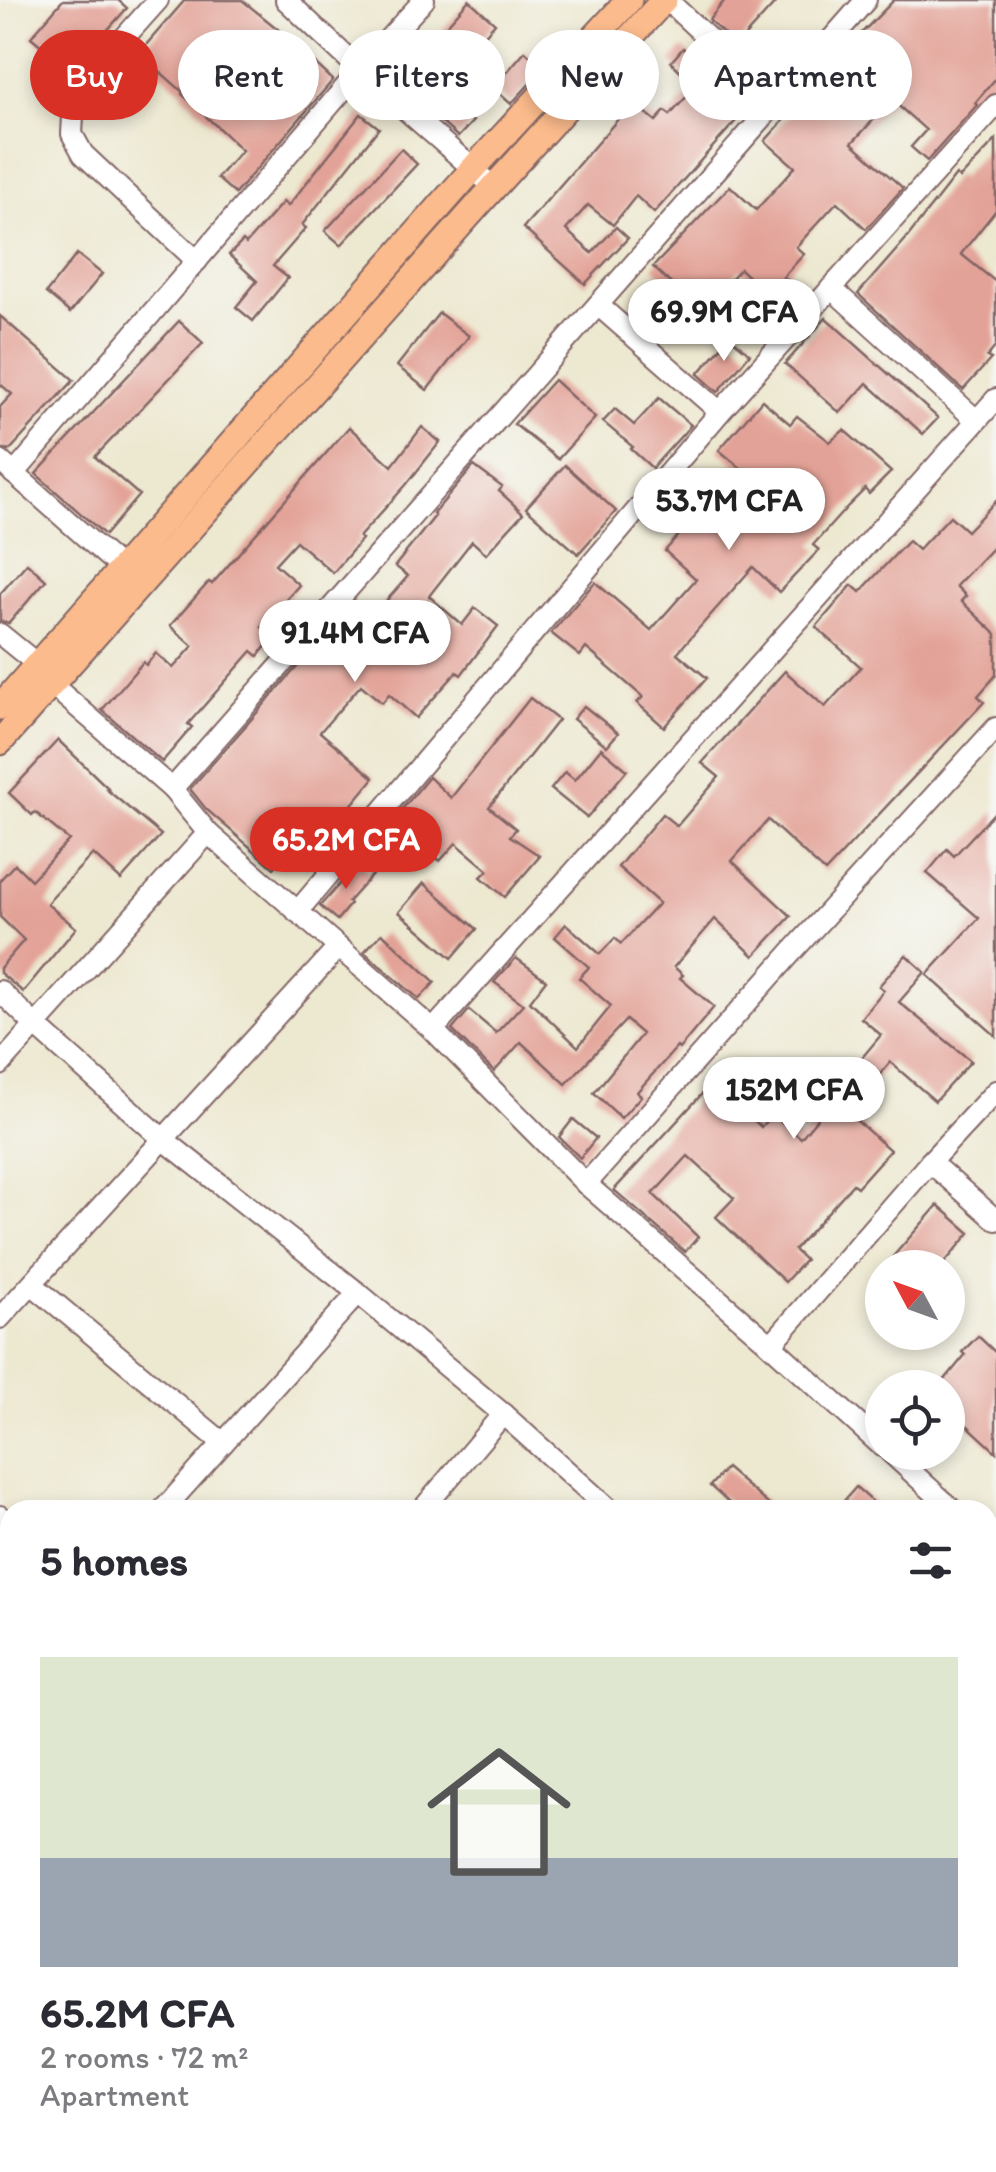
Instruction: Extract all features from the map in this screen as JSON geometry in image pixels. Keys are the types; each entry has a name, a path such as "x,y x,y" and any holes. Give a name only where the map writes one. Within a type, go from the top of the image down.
{"main road":[{"path":"131,577 472,170 629,0"},
{"path":"0,742 44,675 131,577 666,0"},
{"path":"0,707 44,675"}],"street":[{"path":"158,0 82,84 72,134 83,154 197,261"},
{"path":"286,0 339,50"},
{"path":"397,30 424,0"},
{"path":"666,0 698,30"},
{"path":"840,30 866,0"},
{"path":"131,577 7,468 197,261 339,95"},
{"path":"297,912 720,412 996,105"},
{"path":"416,120 494,187"},
{"path":"172,789 760,120"},
{"path":"831,288 976,420"},
{"path":"598,304 720,412"},
{"path":"433,1030 996,399"},
{"path":"0,634 172,789 208,833 433,1030 586,1184 865,1430"},
{"path":"586,1184 996,728"},
{"path":"0,1065 208,833"},
{"path":"0,1318 338,948"},
{"path":"0,991 163,1140 358,1294 503,1414 599,1500"},
{"path":"771,1344 996,1091"},
{"path":"930,1162 996,1220"},
{"path":"33,1285 223,1443"},
{"path":"172,1500 358,1294"},
{"path":"430,1500 503,1414"},
{"path":"910,1470 943,1500"}],"building":[{"path":"63,0 118,0 127,8 107,30 37,30"},
{"path":"185,0 242,0 279,30 178,30 178,88 158,70 158,31"},
{"path":"469,0 495,23 489,30 442,30"},
{"path":"725,0 778,0 751,30 719,30 709,20"},
{"path":"894,0 996,0 996,78 927,161 911,147 926,130 912,118 912,30 865,30"},
{"path":"525,51 525,89 511,104 505,99 505,74"},
{"path":"679,53 679,70 671,62"},
{"path":"319,67 333,80 319,96"},
{"path":"679,105 679,120 737,120 654,213 636,196 613,225 588,205 566,230 592,253 616,227 628,238 585,284 523,228 617,120 656,121 665,111 670,115"},
{"path":"210,120 299,120 235,194 217,178 242,150"},
{"path":"356,120 369,120 379,128 302,225 306,228 273,266 288,278 253,321 236,307 257,281 229,255 243,241 246,244 283,202 288,206"},
{"path":"443,120 473,121 458,137"},
{"path":"784,120 873,120 852,143 903,188 866,229 837,202 796,247 804,254 783,277 806,295 787,317 740,269 701,312 653,267 730,186 756,210 795,167 765,141"},
{"path":"996,140 996,210 961,254 996,282 996,346 987,357 991,359 963,390 858,294 956,175 960,178"},
{"path":"401,149 417,164 341,245 325,231"},
{"path":"77,254 102,274 70,313 46,293"},
{"path":"439,313 469,336 427,390 397,366"},
{"path":"0,316 74,380 9,451 0,448 0,407 12,394 0,384"},
{"path":"826,318 938,418 923,434 867,383 840,413 785,364"},
{"path":"179,321 203,343 95,457 139,495 105,535 36,474"},
{"path":"730,337 750,354 718,392 698,374"},
{"path":"554,380 595,418 558,459 514,424"},
{"path":"659,398 691,425 652,468 603,422 615,409 634,425"},
{"path":"762,400 790,424 797,416 830,442 844,430 891,472 869,494 865,489 848,506 813,545 819,550 779,592 753,567 677,653 707,678 664,727 637,703 643,697 586,648 580,656 551,633 595,582 651,630 696,579 665,551 709,501 738,526 772,494 719,450"},
{"path":"349,427 392,466 422,427 440,442 333,573 296,541 275,564 299,585 262,627 274,636 258,656 252,651 188,724 192,727 162,762 102,710 143,662 146,665 156,653 173,668 193,646 170,626 209,582 212,584"},
{"path":"565,465 616,511 578,554 526,508"},
{"path":"474,466 502,487 499,491 523,513 486,554 472,541 429,596 462,625 475,608 498,626 461,675 457,672 416,718 389,694 382,703 361,685 320,732 374,778 338,821 325,809 274,868 206,809 190,789 346,616 361,630 408,576 395,566"},
{"path":"996,501 996,544 956,586 966,596 961,601 996,634 996,675 978,696 984,702 825,872 768,820 732,861 791,916 754,956 715,919 674,967 683,975 680,978 714,1007 637,1092 641,1096 621,1118 594,1093 642,1034 626,1020 566,1084 521,1042 494,1072 452,1030 469,1010 496,1033 523,1004 494,982 516,958 546,980 530,1001 578,1047 611,1006 579,978 589,967 555,937 566,924 600,954 615,938 621,944 659,903 618,867 662,814 677,826 719,777 702,763 785,671 825,707 861,667 816,627 852,585 860,592 908,541 918,550 950,516 967,531"},
{"path":"27,563 46,580 9,623 0,621 0,594"},
{"path":"530,698 558,720 489,807 516,829 510,836 540,856 505,897 481,877 488,870 456,843 440,861 394,819 429,777 451,798"},
{"path":"584,706 618,733 607,746 573,719"},
{"path":"58,740 106,789 161,835 121,880 93,854 51,898 47,904 76,928 23,992 0,973 24,940 0,917 0,880 15,864 31,880 69,840 35,812 32,815 9,793"},
{"path":"601,748 627,770 587,818 551,789 565,772 575,780"},
{"path":"996,811 996,1036 927,975 979,918 927,873 947,849 954,856"},
{"path":"358,863 372,875 337,920 320,906"},
{"path":"424,883 477,929 452,958 399,912"},
{"path":"382,933 435,982 419,999 364,952"},
{"path":"906,955 925,972 899,1002 971,1061 935,1101 890,1062 848,1113 890,1150 857,1187 853,1184 794,1250 805,1260 785,1282 716,1217 734,1198 688,1156 653,1194 698,1237 685,1252 614,1190 713,1082 761,1127 772,1114 801,1138 881,1035 861,1018 884,990 879,986"},
{"path":"573,1119 596,1138 580,1158 559,1137"},
{"path":"938,1205 970,1233 955,1250 899,1250"},
{"path":"978,1336 996,1353 996,1452 967,1425 965,1427 965,1370 953,1370 965,1355 965,1349"},
{"path":"726,1468 763,1500 726,1500 710,1486"},
{"path":"856,1487 871,1500 845,1500"}]}
